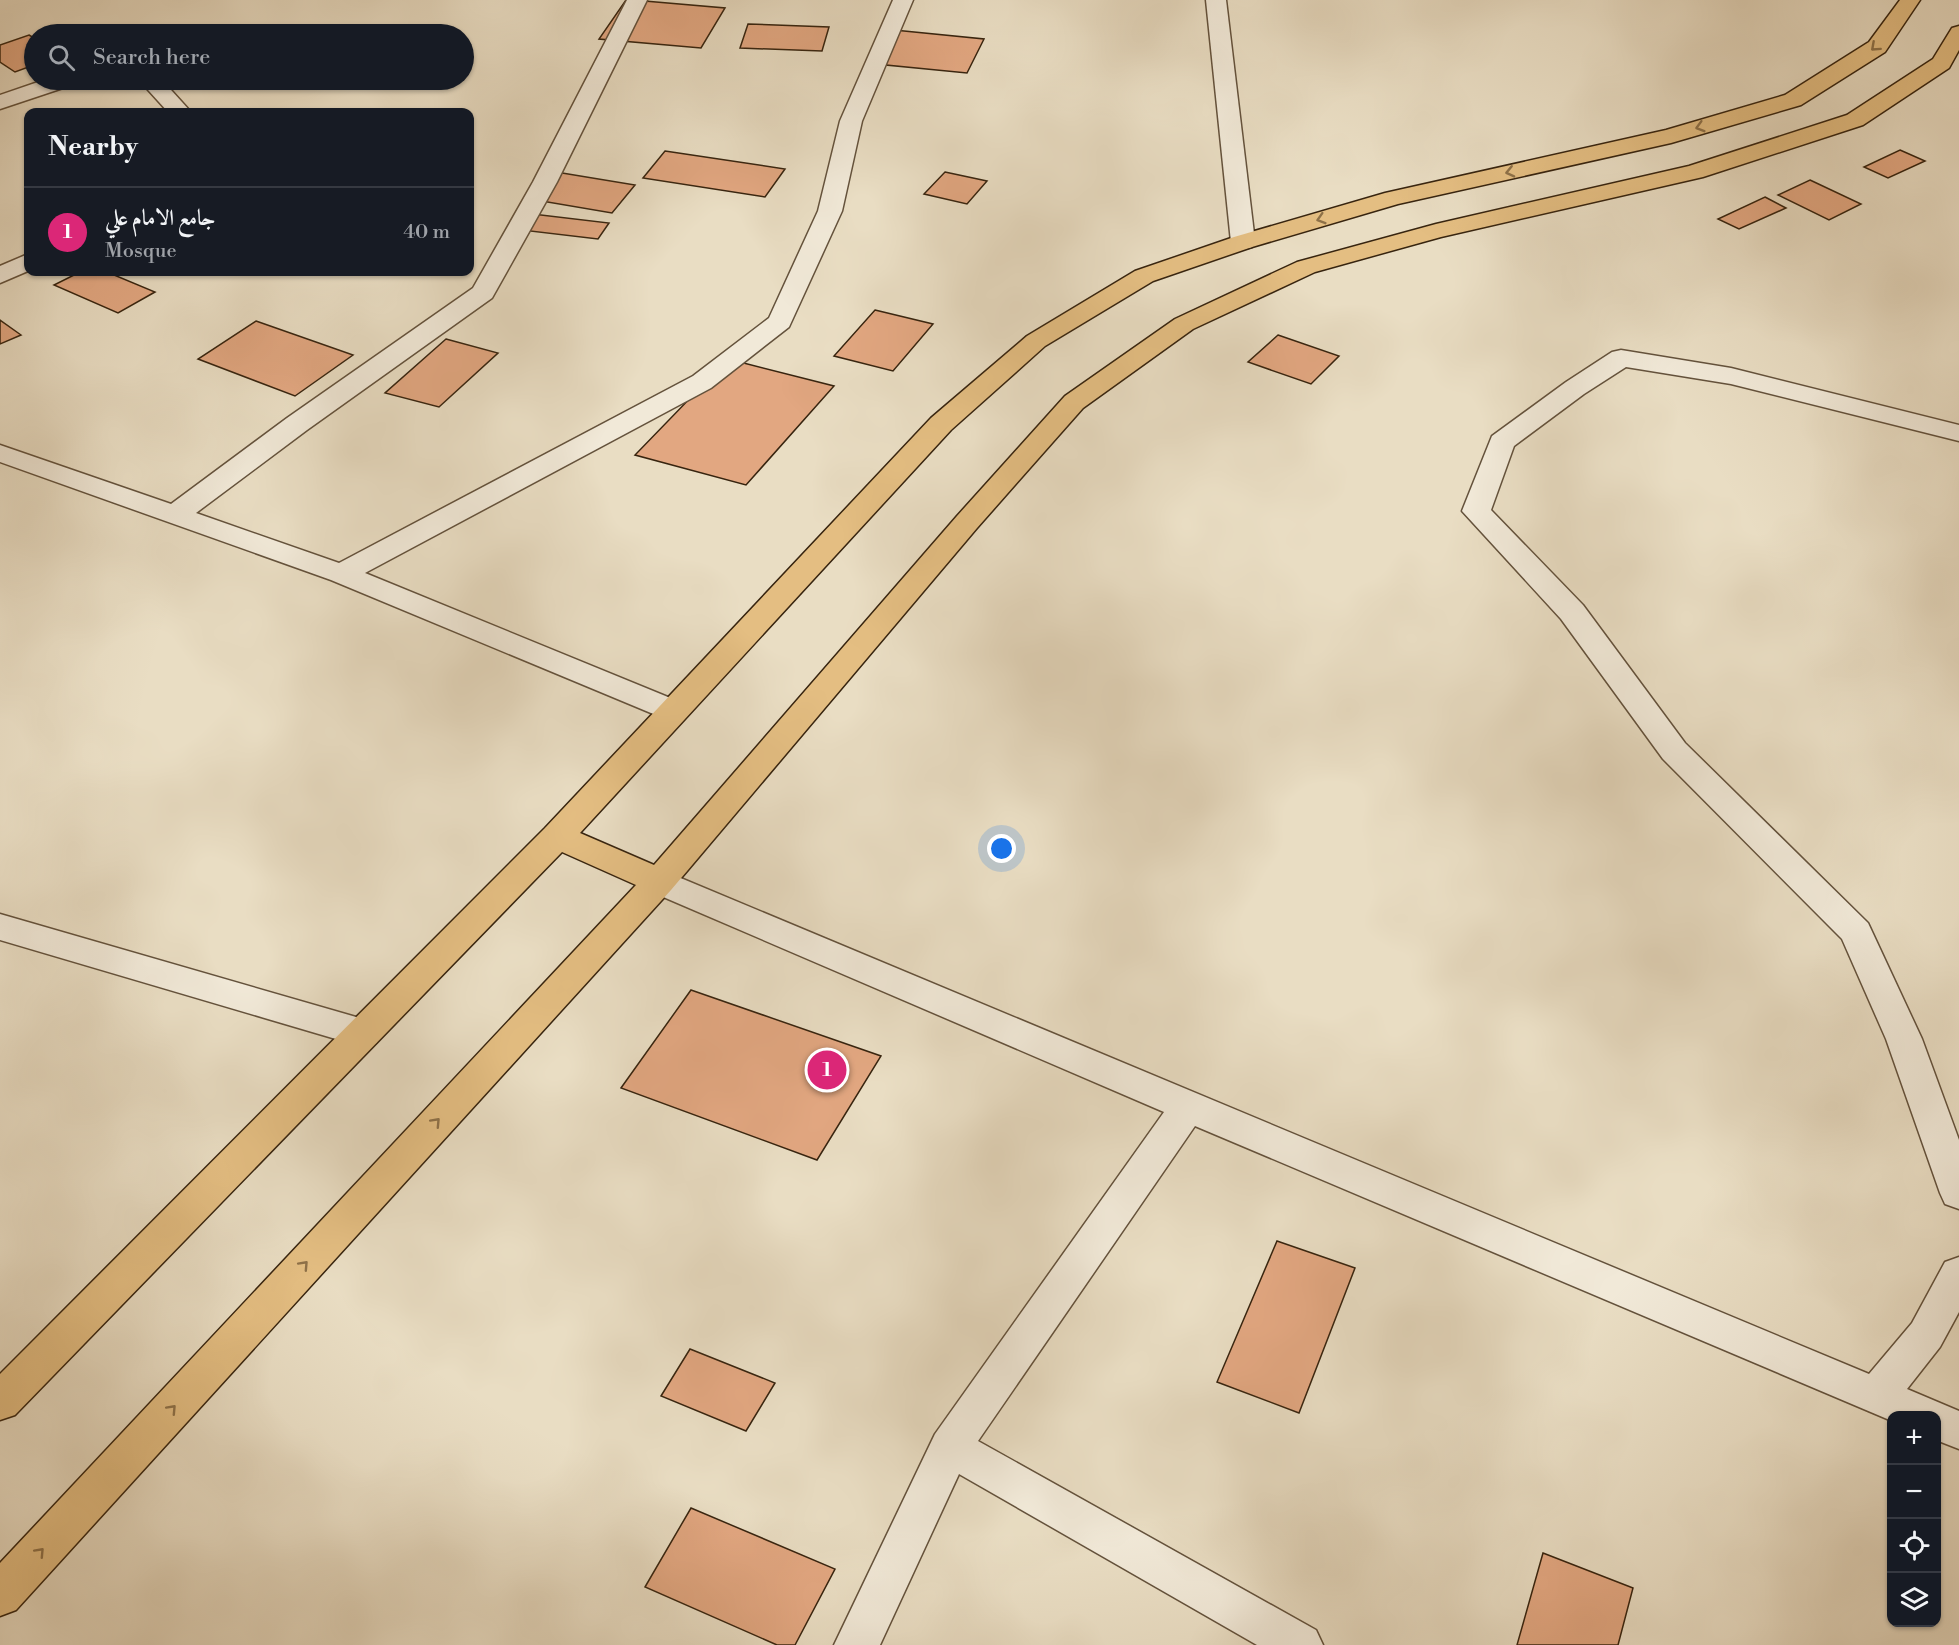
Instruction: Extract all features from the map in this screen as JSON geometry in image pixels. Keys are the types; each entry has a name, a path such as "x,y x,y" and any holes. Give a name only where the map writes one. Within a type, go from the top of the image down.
{"main road":[{"path":"0,1402 557,836 941,424 1036,341 1144,276 1243,242 1393,198 1671,136 1793,100 1877,47 1910,0"},
{"path":"0,1595 659,881 967,522 1074,402 1184,324 1306,267 1436,231 1695,172 1855,120 1941,63 1959,32"},
{"path":"557,836 659,881"}],"street":[{"path":"175,515 297,424 483,293 545,182 637,0"},
{"path":"342,574 702,382 780,322 830,212 851,121 903,0"},
{"path":"1216,0 1243,242"},
{"path":"0,102 35,90"},
{"path":"159,90 176,108"},
{"path":"0,276 24,263"},
{"path":"1959,433 1731,376 1621,358 1575,388 1502,442 1476,511 1572,612 1674,751 1856,932 1904,1039 1959,1193"},
{"path":"0,453 342,574 674,711"},
{"path":"659,881 1188,1107 1913,1411"},
{"path":"0,927 363,1033"},
{"path":"857,1645 950,1447 1188,1107"},
{"path":"1876,1395 1926,1335 1959,1274"},
{"path":"1941,1422 1959,1430"},
{"path":"950,1447 1300,1645"}],"building":[{"path":"626,0 725,8 701,48 599,39"},
{"path":"748,24 829,27 822,51 740,48"},
{"path":"894,30 984,39 967,73 876,64"},
{"path":"24,37 24,69 15,72 0,62 0,45"},
{"path":"1900,150 1925,161 1888,178 1864,167"},
{"path":"665,151 785,169 765,197 643,178"},
{"path":"550,171 635,185 612,213 524,198"},
{"path":"945,172 987,181 967,204 924,194"},
{"path":"1810,180 1861,204 1829,220 1778,195"},
{"path":"1765,197 1786,208 1739,229 1718,219"},
{"path":"524,213 609,223 598,239 513,229"},
{"path":"72,276 117,276 155,292 118,313 54,285"},
{"path":"875,310 933,324 893,371 834,356"},
{"path":"0,320 21,335 0,344"},
{"path":"256,321 353,355 295,396 198,359"},
{"path":"1278,335 1339,356 1311,384 1248,362"},
{"path":"446,339 498,353 439,407 385,393"},
{"path":"728,359 834,386 746,485 635,455"},
{"path":"691,990 881,1056 817,1160 621,1088"},
{"path":"1277,1241 1355,1268 1299,1413 1217,1382"},
{"path":"690,1349 775,1383 746,1431 661,1396"},
{"path":"691,1508 835,1569 795,1645 777,1645 645,1587"},
{"path":"1543,1553 1633,1588 1618,1645 1517,1645"}],"place":[{"name":"جامع الامام علي","path":"827,1070"}]}
